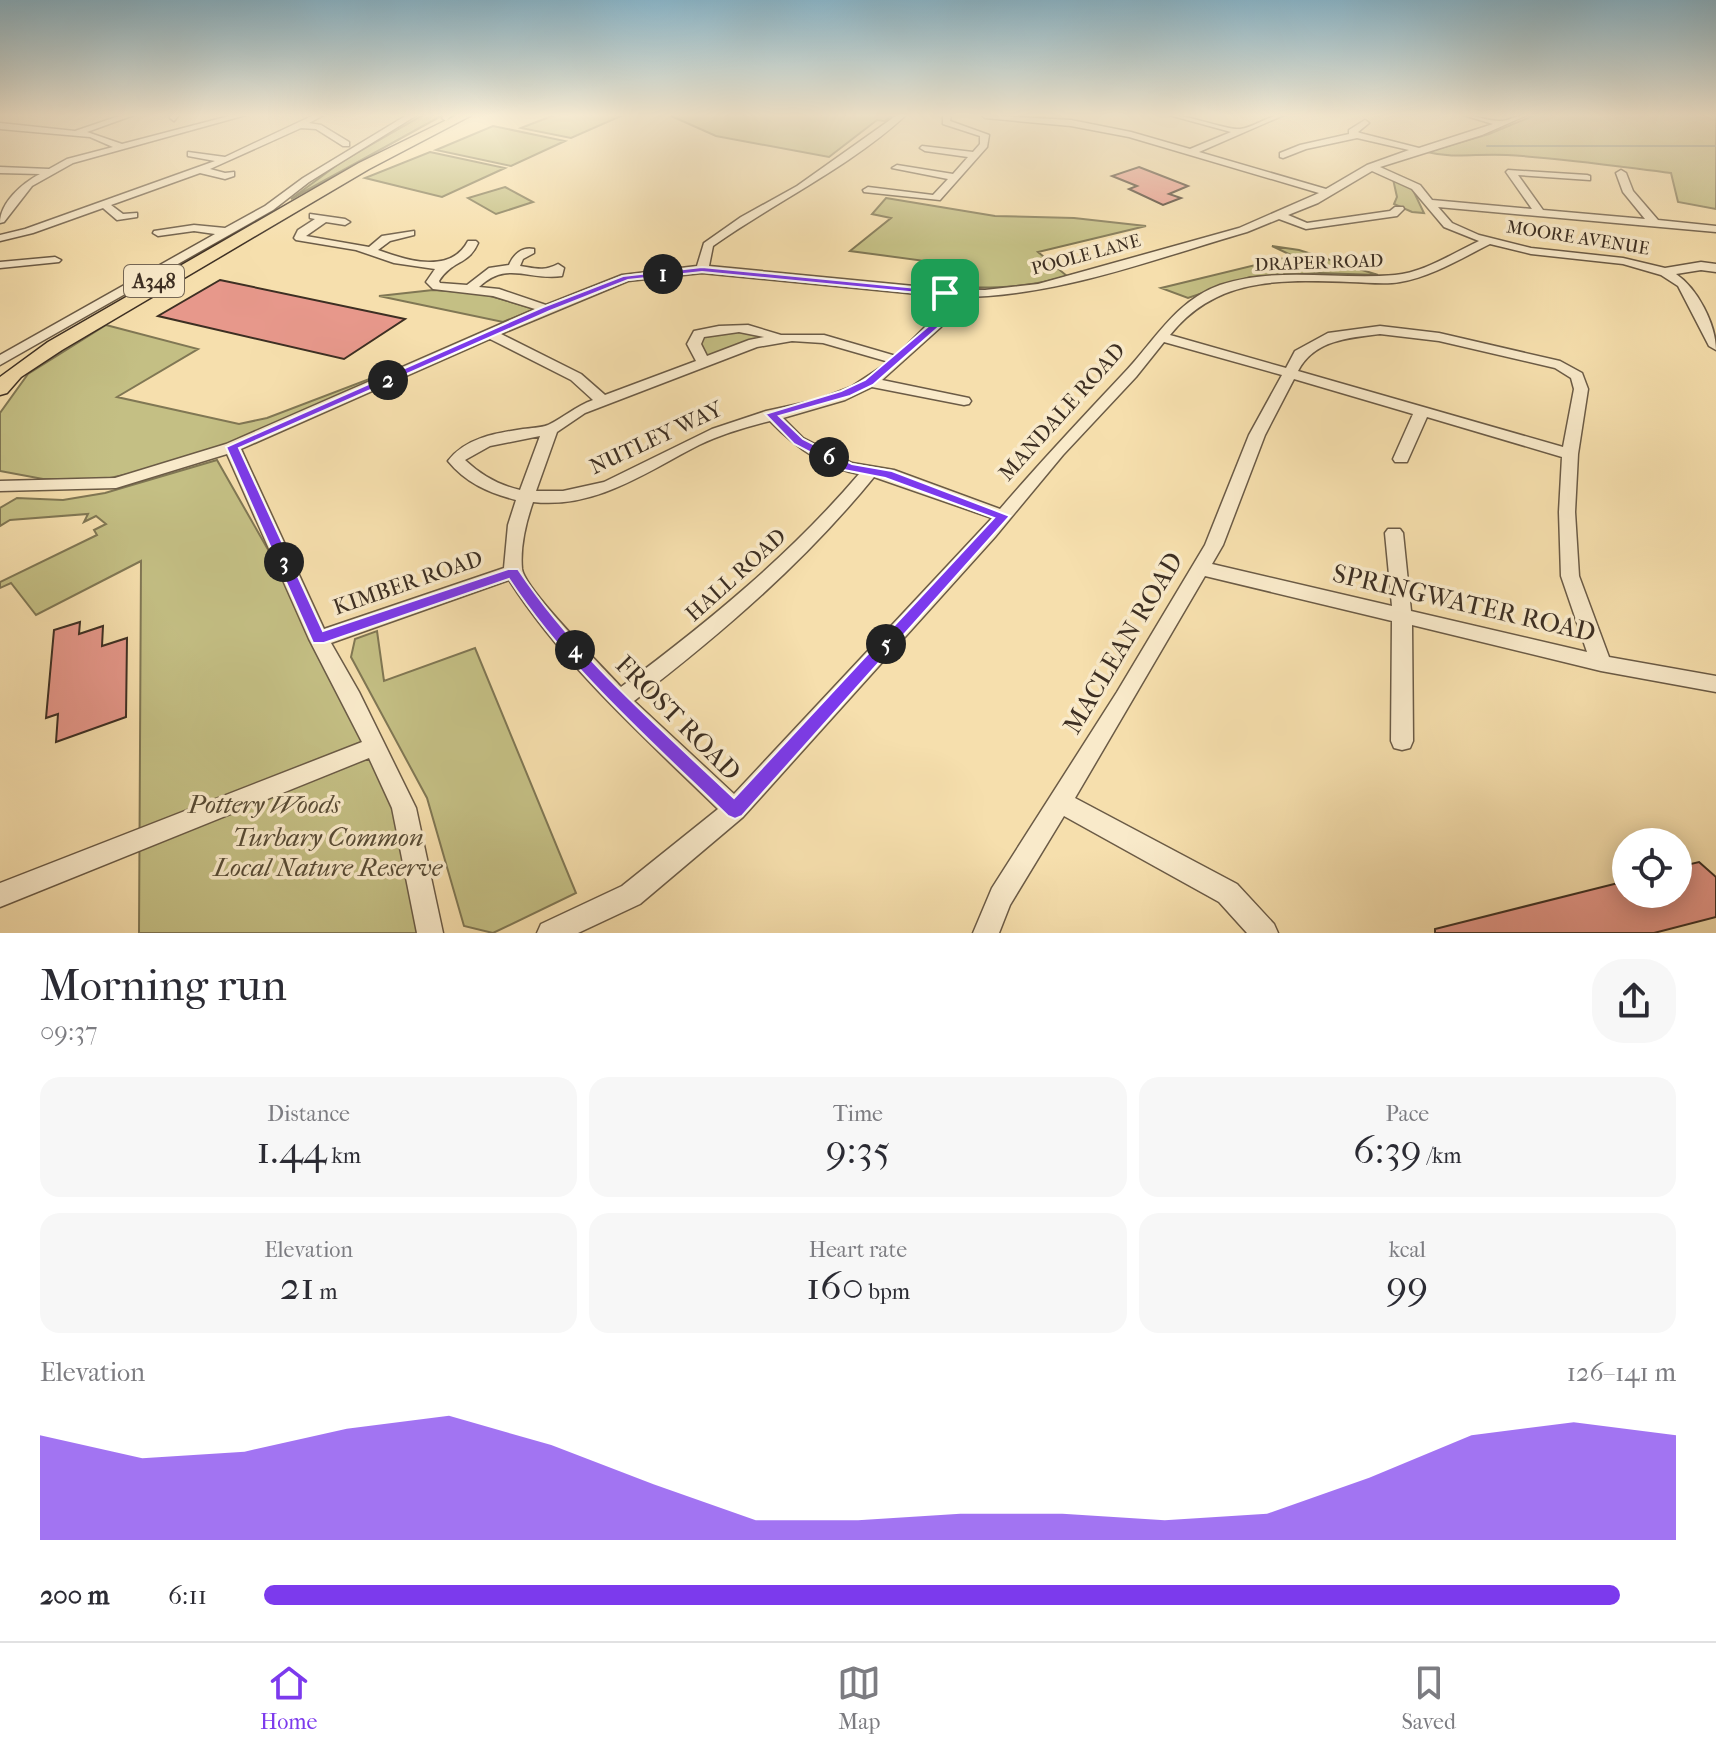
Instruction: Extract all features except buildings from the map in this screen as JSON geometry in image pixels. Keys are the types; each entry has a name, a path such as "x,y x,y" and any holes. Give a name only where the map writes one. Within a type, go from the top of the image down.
{"highway":[{"name":"A348","path":"0,371 367,159"},
{"name":"A348","path":"0,389 22,366 379,159"}],"street":[{"path":"0,219 28,184 49,171 84,159"},
{"path":"218,159 227,160"},
{"path":"0,238 29,231 230,159"},
{"path":"0,361 227,232 344,159"},
{"path":"702,269 708,245 745,219 801,188 842,159"},
{"path":"868,190 936,198 971,159"},
{"path":"1214,159 1325,192"},
{"name":"POOLE LANE","path":"5,489 116,483 232,447 493,335 546,309 626,278 702,269 945,293 985,294 1039,288 1243,230 1281,216 1370,167 1393,159"},
{"name":"MOORE AVENUE","path":"1370,167 1404,179 1431,203 1448,225 1488,241 1531,251 1623,261 1665,272 1683,284 1716,346"},
{"path":"897,168 954,177"},
{"path":"0,170 49,171"},
{"path":"200,170 225,176"},
{"path":"1540,213 1511,172 1587,178"},
{"path":"1621,173 1628,192 1654,223"},
{"path":"1431,203 1716,229"},
{"path":"104,204 127,216 106,223"},
{"path":"1281,216 1306,226 1393,214 1399,209"},
{"path":"345,222 319,217 299,236 371,251 394,260 442,267"},
{"path":"158,233 194,228 227,232"},
{"path":"371,251 386,238 410,233"},
{"name":"DRAPER ROAD","path":"1163,337 1180,314 1202,298 1224,288 1298,277 1398,279 1430,269 1488,241"},
{"path":"472,243 468,253 442,267 434,284 495,292 546,309"},
{"path":"514,266 518,257 530,251"},
{"path":"0,265 50,258"},
{"path":"470,289 495,271 514,266 541,274 559,274"},
{"path":"1665,272 1701,266 1716,268"},
{"name":"NUTLEY WAY","path":"525,497 570,495 608,487 712,433 845,394 869,382 936,324 944,306 945,293"},
{"path":"703,361 694,344 699,334 739,328 764,332 777,338"},
{"name":"MACLEAN ROAD","path":"986,933 1001,897 1214,545 1257,435 1300,354 1333,336 1380,330 1428,334 1560,365 1577,376 1581,389 1570,454"},
{"path":"493,335 576,377 602,401"},
{"path":"1163,337 1570,454 1567,512 1570,576 1601,663"},
{"name":"MANDALE ROAD","path":"550,933 631,895 735,810 1163,337"},
{"path":"525,497 501,492 456,461 462,451 550,430 580,410 602,401 703,361 777,338 824,339 897,360"},
{"path":"869,382 964,401"},
{"path":"1401,459 1421,413"},
{"path":"771,414 798,441 848,467 914,482 1003,516"},
{"path":"513,572 517,525 537,460 550,430"},
{"path":"232,447 319,639 404,808 430,933"},
{"name":"HALL ROAD","path":"619,700 713,630 780,572 835,515 870,471"},
{"path":"1394,533 1402,616 1402,741"},
{"name":"SPRINGWATER ROAD","path":"1200,568 1601,663 1716,684"},
{"name":"KIMBER ROAD","path":"319,639 513,572"},
{"name":"FROST ROAD","path":"513,572 532,601 619,700 735,810"},
{"path":"0,895 375,746"},
{"path":"1060,802 1228,893 1265,933"}],"green space":[{"path":"347,159 364,159 291,199"},
{"path":"414,159 461,159 505,168 442,197 365,178"},
{"path":"476,159 527,159 511,166"},
{"path":"1552,159 1716,159 1716,209 1678,202 1671,173"},
{"path":"1393,179 1412,188 1424,213 1412,212 1394,204 1397,197"},
{"path":"505,187 533,202 496,214 468,198"},
{"path":"886,198 995,216 1074,218 1146,226 1038,252 1067,276 1051,281 983,288 932,287 940,263 850,251 891,218 872,214"},
{"path":"1272,246 1299,250 1378,275 1319,273 1250,277 1188,298 1161,288 1293,256"},
{"path":"433,290 480,293 535,309 503,322 379,296"},
{"path":"106,325 198,349 117,397 239,424 267,418 377,376 383,379 224,445 138,472 105,479 43,479 0,471 0,413 28,374"},
{"path":"735,331 766,337 708,357 702,355 700,338"},
{"name":"Pottery Woods","path":"217,460 349,692 375,746 430,933 139,933 141,561 36,615 11,583 0,588 0,582 97,535 94,530 106,524 96,516 84,522 88,514 10,520 0,526 0,508 17,498 63,500 105,493"},
{"path":"377,631 384,681 475,648 576,893 493,933 464,926 427,798 351,657 355,639"}],"route":[{"path":"702,269 945,293 941,317 936,324 869,382 845,394 771,414 798,441 848,467 914,482 1003,516 735,810 619,700 532,601 513,572 319,639 232,447 493,335 546,309 626,278 702,269"}],"park label":[{"name":"Turbary Common Local Nature Reserve","path":"328,852"}]}
